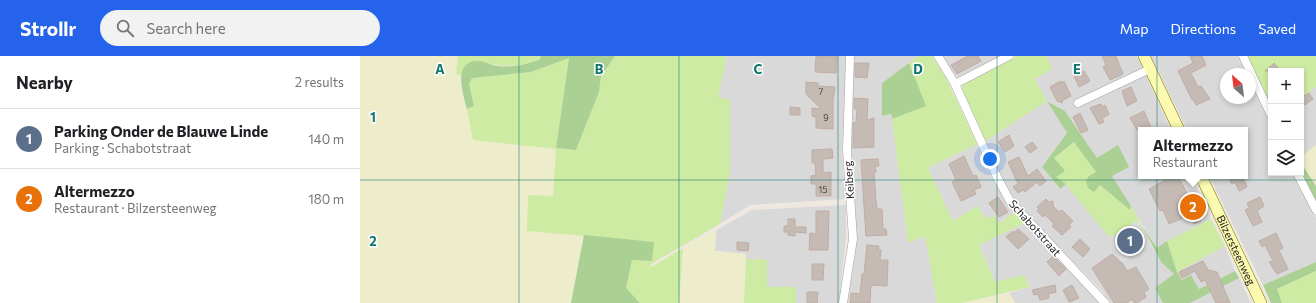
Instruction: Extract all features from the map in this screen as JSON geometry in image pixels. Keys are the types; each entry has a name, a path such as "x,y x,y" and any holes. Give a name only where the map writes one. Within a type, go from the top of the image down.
{"main road":[{"path":"1144,56 1178,127"},
{"name":"Bilzersteenweg","path":"1202,179 1261,303"}],"street":[{"name":"Keiberg","path":"843,303 853,239 847,150 850,56"},
{"name":"Schabotstraat","path":"938,56 956,84 998,179 1010,201 1105,303"},
{"path":"956,84 1009,56"},
{"path":"1243,56 1268,109"},
{"path":"1078,103 1150,69"},
{"path":"1299,176 1316,210"}],"shaded area":[{"path":"727,56 847,56 842,148 845,199 750,205 720,224 730,171 729,149 718,97"},
{"path":"854,56 919,56 882,83 882,116 891,114 908,243 925,236 937,303 847,303 855,240 850,121"},
{"path":"941,56 1001,56 959,78 954,76"},
{"path":"1046,56 1137,56 1170,127 1138,127 1138,179 1193,179 1211,219 1157,248 1112,176 1119,145 1097,158 1065,111 1048,101 1067,133 1042,167 1059,189 1066,184 1110,237 1137,221 1161,262 1174,274 1156,288 1163,303 1110,303 1102,291 1020,208 1004,183 985,141 1047,101 1035,79 1053,68"},
{"path":"1151,56 1239,56 1246,68 1220,68 1220,104 1256,104 1256,90 1268,116 1268,176 1295,176 1316,218 1316,262 1263,285 1210,179 1248,179 1248,127 1186,127"},
{"path":"1316,87 1316,145 1304,155 1304,104 1304,95"},
{"path":"977,144 989,173 1015,212 1000,223 986,219 977,206 953,221 928,168"},
{"path":"846,205 846,237 839,303 796,303 796,287 767,287 767,260 746,259 746,254 715,251 716,230 752,210"},
{"path":"1137,221 1152,244 1122,262 1112,246 1110,238"},
{"path":"1025,223 1100,303 1015,303 1009,293 1030,287 1024,275 995,282 979,244"},
{"path":"1225,246 1235,271 1199,289 1182,280 1177,272"},
{"path":"1239,278 1251,303 1190,303"}],"green space":[{"path":"360,56 458,56 456,74 461,75 460,86 467,109 473,140 556,148 553,196 527,231 584,235 571,303 360,303"},
{"path":"458,56 541,56 539,60 508,66 478,61 461,75 456,74"},
{"path":"541,56 615,56 601,76 599,92 576,150 556,148 569,58 531,72 472,78 469,84 474,106 467,109 461,79 465,66 470,62 478,61 496,66 514,66 539,60"},
{"path":"615,56 727,56 718,97 730,100 730,171 720,224 651,264 651,267 683,248 679,303 640,303 626,288 632,260 652,261 653,242 527,231 528,195 553,196 556,149 473,140 467,109 474,106 469,84 472,78 531,72 569,58 556,148 576,150 599,92 601,76"},
{"path":"919,56 932,56 946,78 977,144 928,168 953,221 977,206 986,219 993,215 1000,223 1015,212 1025,223 979,245 995,282 1024,275 1030,287 962,303 937,303 925,236 908,243 892,119 925,106 909,63"},
{"path":"1016,56 1046,56 1053,68 1035,79 1047,101 985,141 961,90 963,84"},
{"path":"1245,56 1316,56 1316,87 1304,95 1304,68 1268,68 1268,102 1256,78 1256,68 1251,68"},
{"path":"909,63 926,106 892,119 891,114 882,116 882,83"},
{"path":"1047,101 1065,111 1097,158 1118,145 1129,167 1112,176 1131,206 1130,210 1100,185 1094,192 1088,188 1086,181 1089,176 1096,172 1074,142 1054,158 1065,171 1056,177 1066,184 1060,189 1042,167 1067,133"},
{"path":"1074,142 1097,172 1089,176 1130,210 1131,206 1152,244 1137,221 1110,238 1066,185 1056,177 1054,158"},
{"path":"1316,145 1316,186 1304,168 1304,155"},
{"path":"1304,168 1316,186 1316,206 1302,176 1304,176"},
{"path":"1211,219 1225,246 1177,272 1167,241"},
{"path":"1142,226 1157,248 1167,241 1177,272 1182,280 1191,275 1199,289 1235,271 1239,278 1190,303 1163,303 1155,288 1174,274 1161,262"},
{"path":"716,230 715,251 746,254 744,303 679,303 683,248"},
{"path":"584,235 654,242 652,261 632,260 626,288 640,303 571,303"},
{"path":"746,259 767,260 767,287 796,287 796,303 744,303"},
{"path":"1316,262 1316,271 1277,289 1282,303 1271,303 1263,285"},
{"path":"1316,271 1316,303 1282,303 1277,289"},
{"path":"1009,293 1015,303 962,303"}],"building":[{"path":"816,56 837,56 836,73 815,72"},
{"path":"968,56 978,56 981,61 957,74 951,65"},
{"path":"1102,56 1116,56 1123,74 1110,80 1103,67 1106,65"},
{"path":"1190,56 1202,56 1206,65 1191,73 1198,87 1201,86 1210,99 1196,105 1178,71 1193,63"},
{"path":"855,63 869,63 867,78 855,77"},
{"path":"1274,63 1278,68 1268,68"},
{"path":"1084,71 1090,81 1079,87 1074,76"},
{"path":"1061,81 1062,83 1064,81 1071,96 1063,100 1062,103 1057,101 1050,87"},
{"path":"806,82 818,83 818,86 835,87 833,100 833,129 816,128 816,117 812,116 812,108 821,109 806,94"},
{"path":"1131,87 1137,101 1127,106 1122,91"},
{"path":"1309,93 1313,99 1305,105 1304,96"},
{"path":"854,98 868,99 867,120 874,118 874,147 853,148 853,123 856,122 857,109 854,109"},
{"path":"1101,104 1102,107 1105,105 1109,114 1102,119 1104,122 1099,124 1090,108"},
{"path":"790,107 800,108 800,115 790,115"},
{"path":"1144,111 1151,127 1138,127 1137,130 1130,118"},
{"path":"1080,113 1088,130 1081,133 1073,117"},
{"path":"1009,135 1014,146 1005,152 998,142"},
{"path":"1032,142 1037,148 1030,153 1025,147"},
{"path":"832,149 833,158 823,159 823,173 831,172 831,196 816,196 816,184 811,184 811,176 816,175 815,163 812,163 812,150"},
{"path":"964,156 973,176 976,175 981,187 974,190 976,194 961,201 952,182 956,180 949,164"},
{"path":"1019,157 1028,176 1037,169 1046,181 1040,186 1037,182 1025,192 1023,190 1018,193 1013,187 1018,184 1008,162"},
{"path":"878,159 879,166 875,166 876,172 874,172 877,209 882,209 883,229 886,229 887,235 866,236 861,160"},
{"path":"1163,179 1180,179 1201,221 1194,224 1190,215 1169,224 1163,210 1160,211 1149,189 1164,181"},
{"path":"1230,179 1243,179 1247,187 1239,191 1235,182 1232,184"},
{"path":"998,197 1008,212 999,217 989,203"},
{"path":"1260,197 1264,206 1257,211 1262,222 1253,226 1245,210 1249,208 1247,203"},
{"path":"1046,199 1049,202 1053,201 1053,206 1059,212 1062,210 1073,221 1069,225 1071,227 1062,235 1052,226 1054,224 1045,215 1043,217 1037,211 1039,209 1037,207"},
{"path":"816,211 829,211 828,250 809,250 810,233 816,234"},
{"path":"788,219 795,219 795,227 806,227 806,233 795,232 795,236 788,235 788,232 784,232 784,226 788,226"},
{"path":"1018,229 1029,239 1018,249 1006,237"},
{"path":"1276,233 1283,248 1279,250 1288,269 1277,274 1269,262 1273,261 1265,245 1262,247 1259,241"},
{"path":"1080,239 1090,249 1083,257 1072,247"},
{"path":"737,242 749,243 748,251 737,250"},
{"path":"867,245 879,246 878,250 881,250 880,260 888,260 887,286 871,285 870,303 850,303 851,293 860,294"},
{"path":"1112,254 1123,264 1127,271 1136,267 1149,289 1144,292 1146,297 1137,303 1134,303 1132,299 1127,303 1114,303 1092,268"},
{"path":"1053,256 1066,269 1059,276 1047,262"},
{"path":"1203,261 1208,270 1217,272 1230,303 1216,303 1205,280 1201,282 1195,271 1182,278 1179,272"},
{"path":"812,264 824,264 823,280 812,280"},
{"path":"1055,285 1056,292 1048,294 1049,298 1040,300 1038,294 1034,295 1032,290"},
{"path":"1072,285 1079,298 1069,302 1063,290"},
{"path":"807,292 818,292 817,303 807,303"}],"place":[{"name":"Altermezzo","path":"1193,207"},
{"name":"Parking Onder de Blauwe Linde","path":"1130,241"}]}
